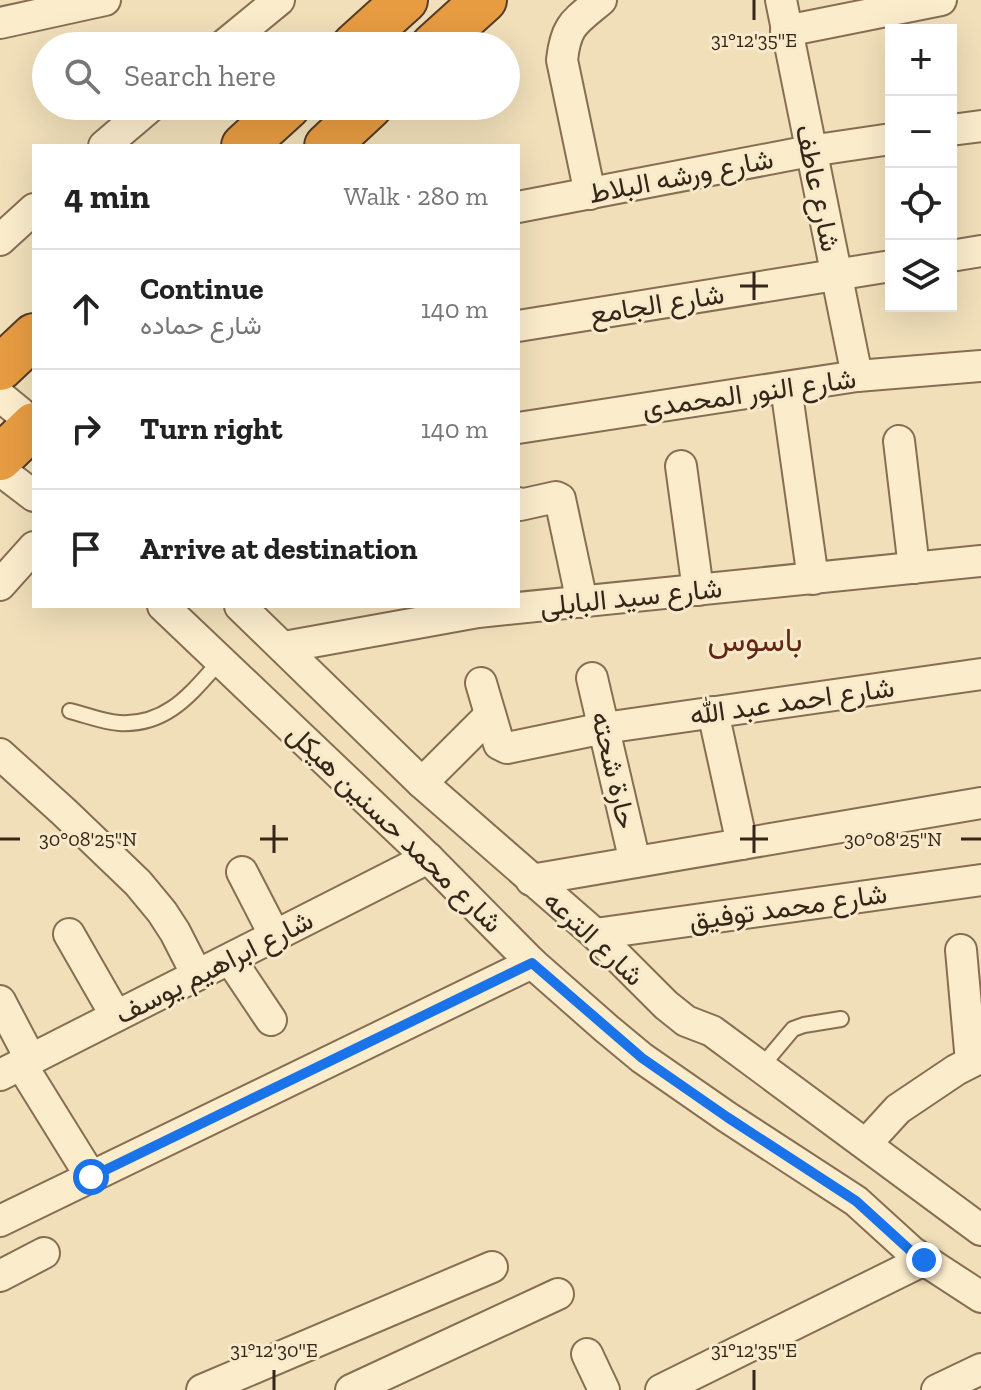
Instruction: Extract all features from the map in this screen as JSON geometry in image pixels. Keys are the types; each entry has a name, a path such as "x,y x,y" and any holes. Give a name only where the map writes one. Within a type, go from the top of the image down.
{"highway":[{"path":"370,32 405,0"},
{"path":"449,32 484,0"},
{"path":"246,144 273,120"},
{"path":"329,144 355,120"},
{"path":"0,368 32,338"},
{"path":"0,458 32,426"}],"street":[{"path":"0,23 105,0"},
{"path":"240,32 279,0"},
{"path":"590,194 562,60 565,37 572,25 601,0"},
{"name":"شارع عاطف","path":"781,0 857,376"},
{"path":"786,31 941,0"},
{"path":"106,144 135,120"},
{"path":"957,129 981,126"},
{"name":"شارع ورشه البلاط","path":"520,207 810,151 885,140"},
{"path":"0,240 32,211"},
{"path":"957,255 981,251"},
{"name":"شارع الجامع","path":"520,326 885,267"},
{"name":"شارع النور المحمدى","path":"520,428 857,376 981,366"},
{"path":"786,387 813,579"},
{"path":"0,396 32,422"},
{"path":"899,441 914,568"},
{"path":"681,466 698,590"},
{"path":"0,470 32,494"},
{"path":"520,505 556,497 560,499 582,602"},
{"path":"0,585 32,549"},
{"name":"شارع سيد البابلى","path":"520,606 981,561"},
{"name":"شارع محمد حسنين هيكل","path":"165,608 428,858 532,963 642,1058 856,1201 912,1252 981,1297"},
{"name":"شارع الترعه","path":"242,608 422,783 595,934 666,1005 686,1021 712,1031 981,1230"},
{"name":"شارع سيد البابلى","path":"284,647 368,619 478,609"},
{"name":"شارع احمد عبد الله","path":"490,715 499,744 507,748 604,728 981,674"},
{"name":"حارة شحته","path":"592,678 635,862"},
{"path":"422,783 490,715 481,683"},
{"path":"713,712 742,844"},
{"path":"0,754 138,883 175,932 197,975"},
{"path":"531,880 981,803"},
{"name":"شارع ابراهيم يوسف","path":"17,1066 428,858"},
{"path":"242,872 275,936"},
{"name":"شارع محمد توفيق","path":"595,934 981,880"},
{"path":"69,934 116,1016"},
{"path":"866,1144 898,1109 976,1060 961,950"},
{"path":"230,959 271,1020"},
{"path":"0,1221 532,963"},
{"path":"0,1001 17,1066 91,1177"},
{"path":"0,1276 44,1253"},
{"path":"661,1390 924,1260"},
{"path":"202,1390 492,1267"},
{"path":"351,1390 558,1294"},
{"path":"587,1354 604,1390"},
{"path":"937,1390 981,1369"}],"lane":[{"path":"70,711 118,723 156,718 178,705 221,660"},
{"path":"761,1067 793,1029 841,1019"}],"district":[{"name":"باسوس","path":"755,640"}],"route":[{"path":"91,1177 532,963 642,1058 856,1201 924,1260"}]}
